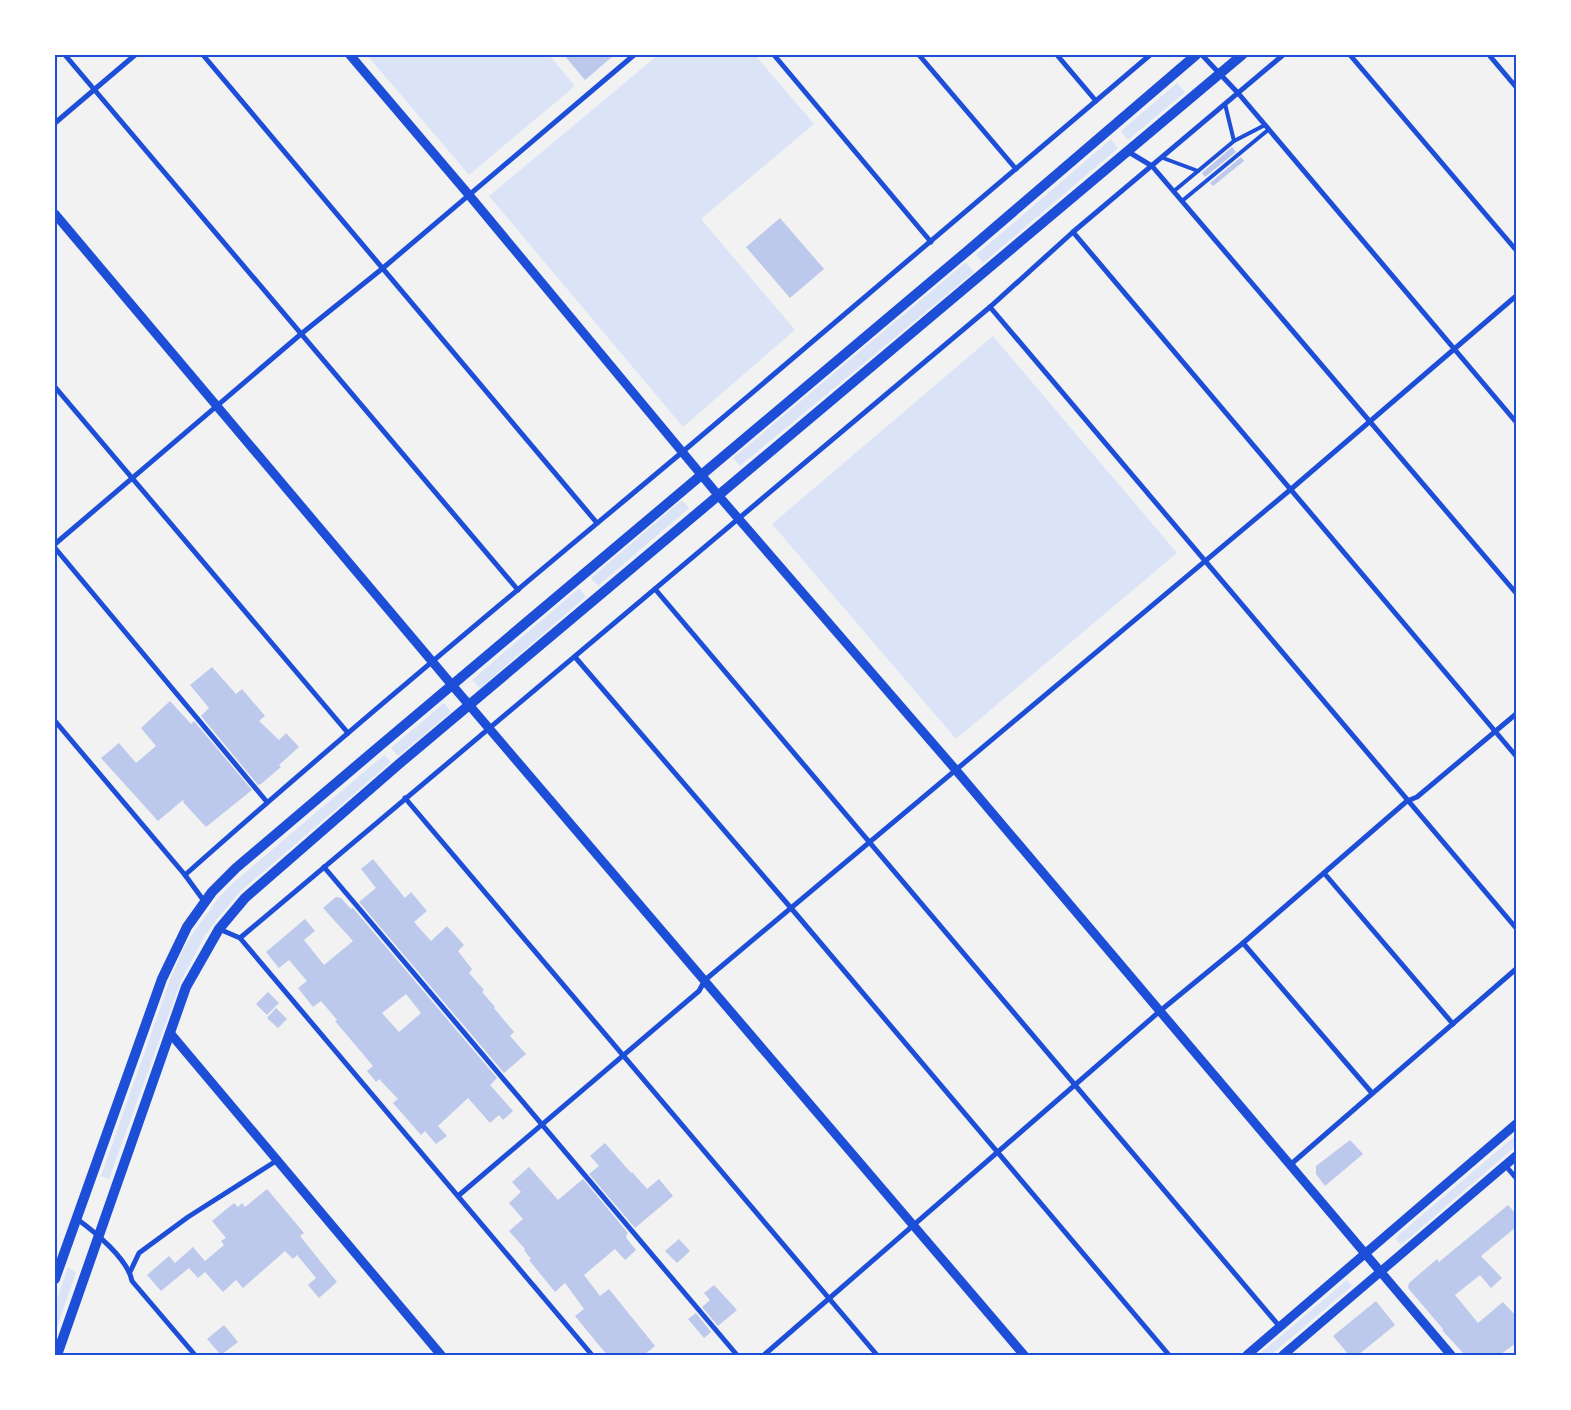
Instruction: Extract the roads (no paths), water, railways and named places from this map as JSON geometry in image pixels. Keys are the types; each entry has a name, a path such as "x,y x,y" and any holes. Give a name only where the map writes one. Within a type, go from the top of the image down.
{"main road":[{"path":"55,1279 162,979 187,927 204,900 236,868 965,253 1196,55"},
{"path":"57,1355 186,987 219,929 245,898 718,495 1242,55"}],"street":[{"path":"64,55 518,590"},
{"path":"55,123 135,55"},
{"path":"203,55 597,523"},
{"path":"350,55 718,495 955,769 1451,1355"},
{"path":"55,544 301,334 383,268 634,55"},
{"path":"774,55 931,242"},
{"path":"919,55 1016,169"},
{"path":"1057,55 1096,101"},
{"path":"185,875 433,660 931,242 1150,55"},
{"path":"1202,55 1238,93 1516,422"},
{"path":"240,938 990,307 1073,232 1283,55"},
{"path":"1350,55 1516,250"},
{"path":"1489,55 1516,87"},
{"path":"1127,151 1152,166 1516,593"},
{"path":"55,214 433,660 452,685 1024,1355"},
{"path":"1073,232 1516,756"},
{"path":"458,1196 699,991 705,980 1290,490 1516,296"},
{"path":"990,307 1516,928"},
{"path":"55,387 348,733"},
{"path":"55,548 267,802"},
{"path":"655,589 1280,1327"},
{"path":"575,657 791,908 1169,1355"},
{"path":"764,1355 1160,1011 1407,801 1417,797 1516,714"},
{"path":"55,721 204,900"},
{"path":"405,798 877,1355"},
{"path":"324,867 737,1355"},
{"path":"1324,873 1453,1024"},
{"path":"219,929 240,938 592,1355"},
{"path":"1242,942 1372,1093"},
{"path":"1290,1166 1516,969"},
{"path":"170,1033 440,1355"},
{"path":"1247,1355 1516,1124"},
{"path":"1283,1355 1516,1156"},
{"path":"130,1272 139,1253 188,1217 276,1161"},
{"path":"1505,1165 1516,1178"},
{"path":"76,1218 99,1235 130,1272 132,1281 195,1355"}],"lane":[{"path":"1225,104 1234,141"},
{"path":"1174,191 1234,141 1266,127"},
{"path":"1182,201 1266,127"},
{"path":"1163,158 1198,171"}]}
